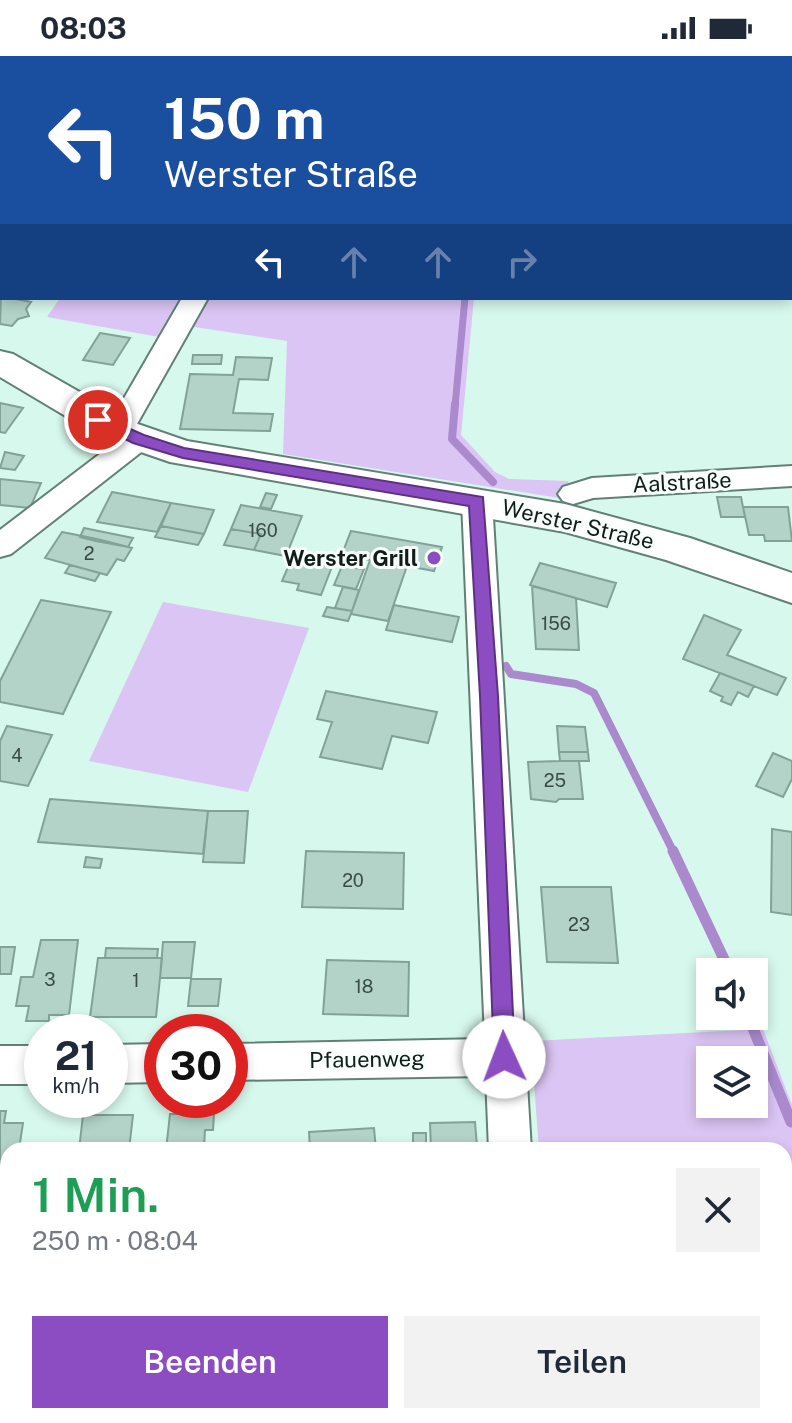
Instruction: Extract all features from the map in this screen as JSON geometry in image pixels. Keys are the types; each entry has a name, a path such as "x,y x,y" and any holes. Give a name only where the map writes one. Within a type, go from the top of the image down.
{"main road":[{"name":"Werster Straße","path":"0,362 129,435 183,453 565,518 676,548 792,588"}],"street":[{"path":"0,546 129,435 194,300"},
{"name":"Aalstraße","path":"573,494 592,488 792,476"},
{"path":"477,501 509,1142"},
{"name":"Pfauenweg","path":"248,1062 504,1057"},
{"path":"0,1065 24,1065"}],"shaded area":[{"path":"59,300 474,300 461,435 495,472 509,479 569,481 559,498 283,454 287,341 174,324 165,338 47,317"},
{"path":"163,602 309,628 248,792 89,761"},
{"path":"763,1030 792,1105 792,1142 538,1142 531,1041"}],"building":[{"path":"1,300 31,302 26,309 29,316 18,319 12,326 0,324"},
{"path":"100,333 130,338 113,365 83,360"},
{"path":"193,355 222,355 221,364 192,364"},
{"path":"236,357 272,358 268,380 239,379 233,413 273,414 270,431 180,429 190,374 233,375"},
{"path":"0,403 23,408 5,433 0,432"},
{"path":"5,452 24,456 15,470 0,468"},
{"path":"0,479 41,483 30,508 0,505"},
{"path":"112,492 171,503 157,532 97,522"},
{"path":"266,493 277,495 271,509 260,507"},
{"path":"717,497 741,497 745,517 721,517"},
{"path":"171,503 214,510 204,534 161,526"},
{"path":"241,505 302,516 286,556 254,550 261,534 231,529"},
{"path":"743,507 788,507 792,541 765,541 764,535 749,535"},
{"path":"161,526 204,534 198,545 155,537"},
{"path":"84,528 133,538 128,547 96,541 80,537"},
{"path":"231,529 261,534 254,550 224,545"},
{"path":"351,531 442,547 434,571 407,566 388,621 351,614 370,560 342,554"},
{"path":"62,532 132,548 124,561 117,559 107,575 45,558"},
{"path":"295,551 335,559 321,595 297,590 299,584 282,581"},
{"path":"540,563 616,583 607,607 530,585"},
{"path":"70,565 100,573 95,581 65,573"},
{"path":"342,566 364,569 356,589 334,585"},
{"path":"532,586 576,598 579,650 536,649"},
{"path":"343,587 359,590 352,611 335,608"},
{"path":"41,600 111,612 63,714 0,702 0,681"},
{"path":"394,605 459,617 452,642 386,630"},
{"path":"327,607 352,611 348,621 323,616"},
{"path":"704,615 741,630 727,655 786,678 777,695 683,659"},
{"path":"720,673 754,686 748,697 738,692 731,705 721,701 723,697 710,691"},
{"path":"326,691 437,712 428,743 392,736 382,769 320,757 332,722 317,719"},
{"path":"7,726 52,735 28,786 0,781 0,741"},
{"path":"557,726 585,727 588,752 559,752"},
{"path":"559,752 588,752 589,761 560,761"},
{"path":"773,753 792,761 792,779 783,797 756,786"},
{"path":"579,761 583,799 559,799 556,802 531,799 528,762"},
{"path":"50,799 208,811 203,854 38,842"},
{"path":"208,811 248,811 244,863 203,862"},
{"path":"772,829 792,832 792,915 771,912"},
{"path":"306,851 404,853 403,909 302,907"},
{"path":"86,857 102,859 100,868 84,867"},
{"path":"541,887 611,887 618,963 547,962"},
{"path":"41,940 78,940 69,1014 27,1014 29,1006 16,1006 21,977 33,977"},
{"path":"163,942 195,942 191,978 160,978"},
{"path":"0,947 15,947 11,974 0,974"},
{"path":"106,948 158,949 157,958 105,958"},
{"path":"98,958 162,958 156,1014 128,1017 128,1014 90,1014"},
{"path":"327,960 409,962 408,1016 323,1014"},
{"path":"191,979 221,979 218,1006 188,1006"},
{"path":"0,1111 6,1111 4,1123 23,1123 20,1142 0,1142"},
{"path":"128,1115 133,1115 130,1142 80,1142 83,1118 128,1118"},
{"path":"170,1118 214,1118 213,1130 205,1130 204,1142 167,1142"},
{"path":"475,1122 477,1142 431,1142 430,1123"},
{"path":"374,1128 375,1142 310,1142 309,1132"},
{"path":"413,1133 426,1133 426,1142 413,1142"}],"waterway":[{"path":"455,406 465,300"},
{"path":"455,404 452,439 493,482"},
{"path":"506,666 511,674 576,684 594,693 673,851"},
{"path":"673,851 723,958"},
{"path":"754,1030 791,1122"}],"place":[{"name":"Werster Grill","path":"434,558"}],"route":[{"path":"98,420 139,439 183,453 477,501 489,696 504,1057"}]}
